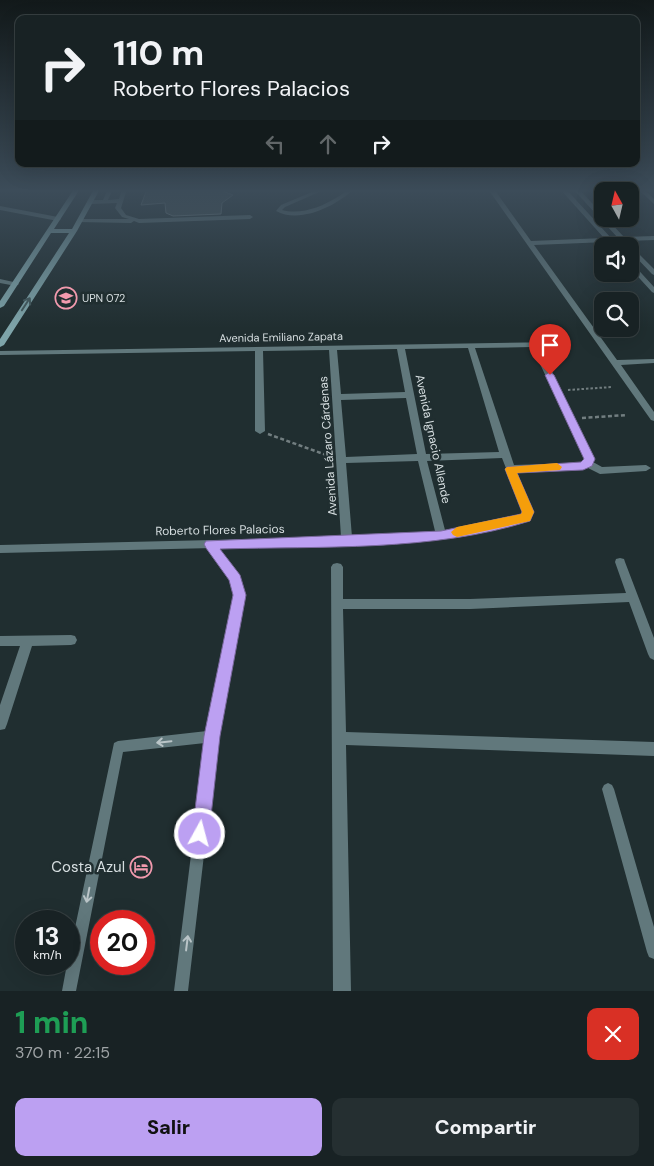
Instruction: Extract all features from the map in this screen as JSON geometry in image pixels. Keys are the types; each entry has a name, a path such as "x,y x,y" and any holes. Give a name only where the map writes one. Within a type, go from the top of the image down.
{"main road":[{"path":"0,306 47,235"},
{"path":"0,345 3,337 71,235"}],"street":[{"path":"524,235 654,418"},
{"path":"639,239 654,238"},
{"path":"529,243 594,241"},
{"path":"639,257 654,273"},
{"path":"639,274 654,291"},
{"path":"0,281 16,284"},
{"path":"510,469 583,466 590,459 535,344"},
{"name":"Avenida Emiliano Zapata","path":"0,353 562,344"},
{"path":"441,535 526,518 528,512 505,455 471,346"},
{"name":"Avenida Ignacio Allende","path":"401,347 422,458 441,535"},
{"name":"Avenida Lázaro Cárdenas","path":"333,348 347,541"},
{"path":"259,349 260,431"},
{"path":"615,363 654,361"},
{"path":"337,397 410,395"},
{"path":"342,460 505,455"},
{"path":"588,463 600,471 646,468"},
{"name":"Roberto Flores Palacios","path":"0,549 347,541 441,535"},
{"path":"620,562 654,654"},
{"path":"337,567 342,991"},
{"path":"338,604 470,604 633,597"},
{"path":"0,641 71,640"},
{"path":"0,724 28,641"},
{"path":"338,738 654,749"}],"lane":[{"path":"182,991 212,736 239,595 235,579 210,544"},
{"path":"69,991 118,746 212,736"},
{"path":"608,789 654,952"}],"path":[{"path":"557,391 612,387"},
{"path":"570,418 627,415"},
{"path":"260,431 342,460"}],"slow traffic":[{"path":"457,532 526,518 528,512 510,469 557,467"}],"place":[{"name":"UPN 072","path":"66,298"},
{"name":"Costa Azul","path":"141,867"}],"route":[{"path":"200,834 212,736 239,595 235,579 210,544 347,541 441,535 526,518 528,512 510,469 583,466 590,459 550,375"}]}
